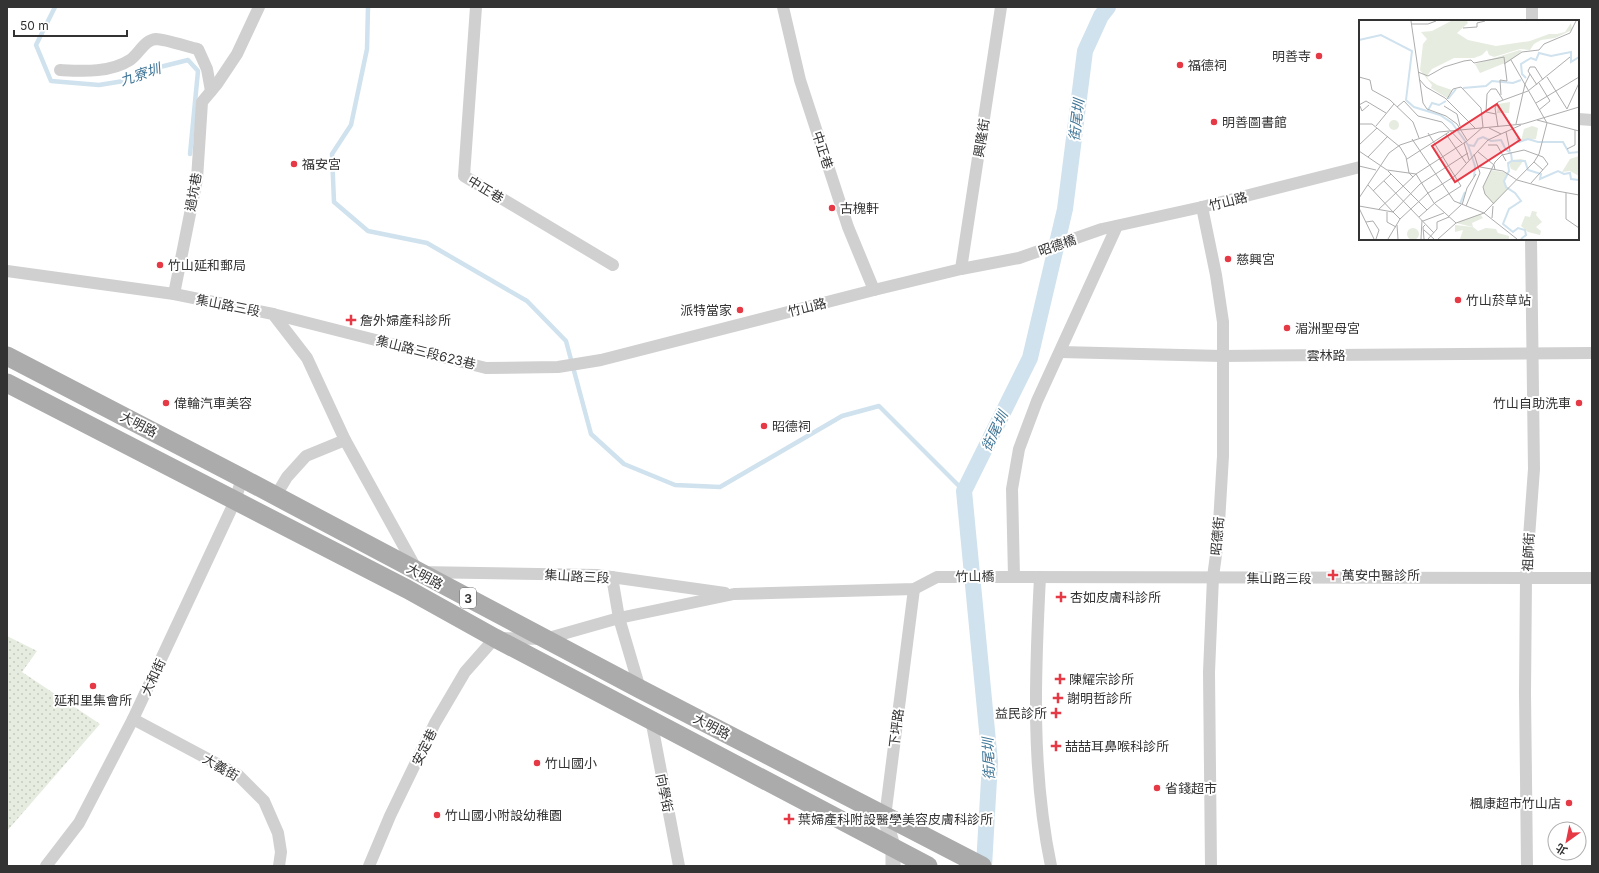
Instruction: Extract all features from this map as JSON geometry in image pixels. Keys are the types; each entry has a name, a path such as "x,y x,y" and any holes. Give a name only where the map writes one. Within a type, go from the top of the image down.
{"main road":[{"name":"大明路","path":"7,356 242,478 275,497 640,689 982,866"},
{"name":"大明路","path":"7,383 407,589 495,638 924,864"}],"street":[{"name":"過坑巷","path":"174,294 197,179 202,102 212,91 237,54 259,7"},
{"name":"中正巷","path":"476,7 464,176 613,265"},
{"name":"中正巷","path":"783,7 800,80 848,227 874,290"},
{"name":"興隆街","path":"961,269 1001,7"},
{"path":"1532,7 1532,20"},
{"path":"60,70 89,71 118,65 130,60 146,44 156,39 198,49 207,69 212,91"},
{"path":"1579,118 1592,120"},
{"name":"竹山路","path":"1096,232 1359,168"},
{"name":"昭德街","path":"1202,207 1216,275 1223,322 1223,456 1218,540 1213,577 1209,672 1211,866"},
{"path":"1014,576 1012,489 1019,449 1037,402 1118,226"},
{"name":"昭德橋","path":"1019,258 1096,232"},
{"name":"祖師街","path":"1527,866 1525,693 1526,578 1534,469 1531,240"},
{"name":"竹山路","path":"558,367 596,360 961,269 1019,258"},
{"name":"集山路三段","path":"7,271 174,294 273,314 307,358 345,440 418,572 597,575 734,594 914,589 937,577"},
{"name":"集山路三段623巷","path":"273,314 486,368 558,367"},
{"name":"雲林路","path":"1060,352 1222,356 1592,353"},
{"path":"275,497 287,477 306,456 345,440"},
{"name":"大和街","path":"46,866 79,823 133,719 235,500 242,478"},
{"path":"407,589 418,572"},
{"name":"集山路三段","path":"1014,576 1592,578"},
{"name":"竹山橋","path":"937,577 1014,576"},
{"path":"612,577 619,618 640,689"},
{"path":"1040,577 1035,690 1036,752 1043,829 1050,866"},
{"name":"下坪路","path":"893,866 893,847 885,816 914,589"},
{"name":"集山路三段","path":"495,638 545,639 619,618 734,594"},
{"name":"安定巷","path":"369,866 390,816 435,723 465,672 495,638"},
{"name":"大義街","path":"133,719 238,775 264,801 278,833 281,852 279,866"},
{"name":"向學街","path":"651,720 679,866"}],"shaded area":[{"path":"7,636 37,651 22,672 100,724 7,831"}],"waterway":[{"name":"九寮圳","path":"55,7 36,45 51,81 99,85 136,79 156,68 188,60 198,71 190,154"},
{"path":"368,7 367,49 351,125 332,154 334,202 368,231 427,243 527,301 566,341 591,434 624,464 675,485 720,487 842,416 879,406 964,491"},
{"name":"街尾圳","path":"984,866 990,762 964,491 1030,358 1065,209 1085,51 1101,16 1108,7"}],"place":[{"name":"明善寺","path":"1319,56"},
{"name":"福德祠","path":"1180,65"},
{"name":"明善圖書館","path":"1214,122"},
{"name":"福安宮","path":"294,164"},
{"name":"古槐軒","path":"832,208"},
{"name":"慈興宮","path":"1228,259"},
{"name":"竹山延和郵局","path":"160,265"},
{"name":"竹山菸草站","path":"1458,300"},
{"name":"派特當家","path":"740,310"},
{"name":"詹外婦產科診所","path":"351,320"},
{"name":"湄洲聖母宮","path":"1287,328"},
{"name":"偉輪汽車美容","path":"166,403"},
{"name":"竹山自助洗車","path":"1579,403"},
{"name":"昭德祠","path":"764,426"},
{"name":"萬安中醫診所","path":"1333,575"},
{"name":"杏如皮膚科診所","path":"1061,597"},
{"name":"陳耀宗診所","path":"1060,679"},
{"name":"延和里集會所","path":"93,686"},
{"name":"謝明哲診所","path":"1058,698"},
{"name":"益民診所","path":"1056,713"},
{"name":"喆喆耳鼻喉科診所","path":"1056,746"},
{"name":"竹山國小","path":"537,763"},
{"name":"省錢超市","path":"1157,788"},
{"name":"楓康超市竹山店","path":"1569,803"},
{"name":"竹山國小附設幼稚園","path":"437,815"},
{"name":"葉婦產科附設醫學美容皮膚科診所","path":"789,819"}]}
